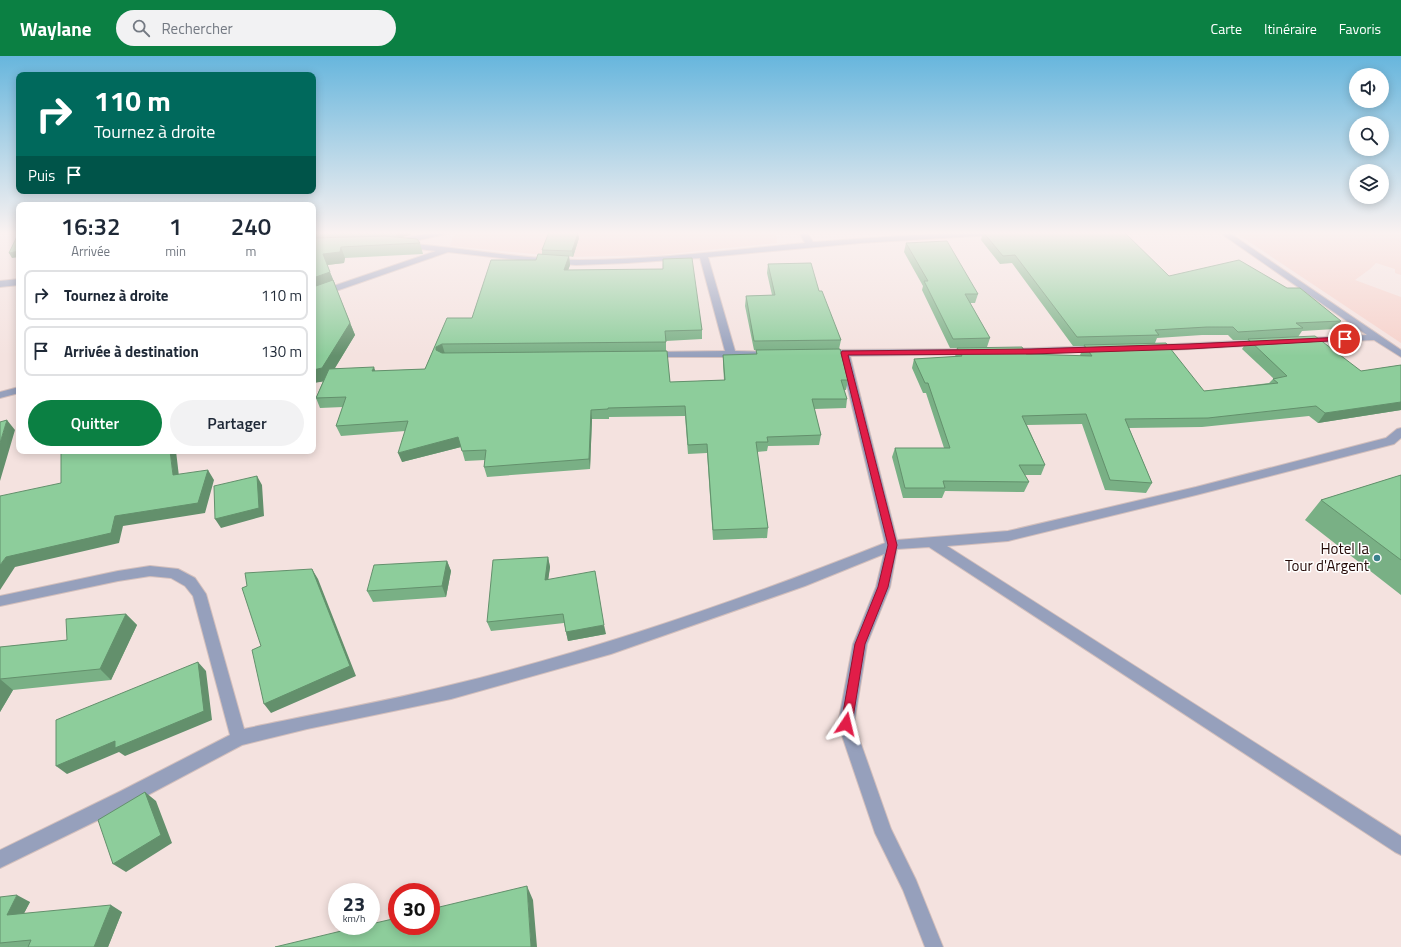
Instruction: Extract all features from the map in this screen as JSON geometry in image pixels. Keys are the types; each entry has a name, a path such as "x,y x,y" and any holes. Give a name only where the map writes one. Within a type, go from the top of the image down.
{"street":[{"path":"316,295 377,274"},
{"path":"708,274 731,354"},
{"path":"1284,274 1401,354"},
{"path":"0,284 16,282"},
{"path":"1298,341 1376,337"},
{"path":"1141,348 1274,342"},
{"path":"1000,352 1110,349"},
{"path":"814,353 984,352"},
{"path":"644,356 784,353"},
{"path":"844,353 892,545 883,587 860,644 846,724 884,833 910,886 934,947"},
{"path":"0,395 16,391"},
{"path":"0,859 125,798 239,738 307,722 451,692 611,648 800,582 892,545 1008,536 1390,441 1401,432"},
{"path":"933,543 1401,846"},
{"path":"0,601 118,576 150,572 173,573 190,582 199,594 239,738"}],"shaded area":[{"path":"1297,274 1364,274 1355,280 1401,297 1401,343"}],"building":[{"path":"316,274 326,274 316,277"},
{"path":"487,274 694,274 702,330 665,331 666,342 442,344 436,347 436,350 442,353 667,351 670,382 725,380 723,355 757,354 756,350 840,349 848,380 841,380 847,399 812,399 821,435 767,437 768,442 756,442 768,528 713,530 707,444 688,445 685,406 608,408 591,410 589,459 484,467 486,450 462,451 458,437 398,453 408,421 336,426 346,397 316,398 329,369 374,367 372,371 425,369 447,318 472,318"},
{"path":"770,274 814,274 819,291 822,291 841,340 754,341 746,296 775,295"},
{"path":"924,274 966,274 978,294 965,294 990,338 953,339 924,281 928,281"},
{"path":"1029,274 1167,274 1169,276 1180,274 1262,274 1287,288 1300,288 1341,321 1296,323 1303,328 1238,332 1233,327 1207,327 1155,330 1159,335 1077,337"},
{"path":"333,280 350,323 322,368 316,369 316,286"},
{"path":"1315,336 1361,371 1401,365 1401,402 1325,413 1316,406 1208,418 1125,419 1152,483 1110,480 1086,414 1022,416 1045,465 1019,465 1029,482 943,481 945,488 905,488 895,448 950,448 928,383 925,383 914,359 962,356 957,348 1022,347 1026,354 1092,356 1084,345 1166,343 1204,391 1278,383 1273,379 1287,376 1248,339"},
{"path":"7,420 0,443 0,422"},
{"path":"61,454 170,454 173,475 208,470 198,503 115,516 111,533 6,557 0,565 0,496 61,483"},
{"path":"1401,475 1401,560 1321,500"},
{"path":"257,476 259,508 215,519 214,486"},
{"path":"548,557 545,580 595,571 604,625 566,632 563,614 487,622 493,560"},
{"path":"447,561 442,586 367,591 374,565"},
{"path":"312,569 350,666 264,704 252,650 261,646 242,588 247,586 245,573"},
{"path":"126,614 100,669 0,679 0,647 67,640 66,619"},
{"path":"198,662 204,711 115,748 115,741 56,766 56,720"},
{"path":"145,792 161,835 113,864 98,820"},
{"path":"527,886 531,947 275,947 328,934 380,935 380,922 388,920 388,935 440,935 440,907"},
{"path":"17,895 7,915 111,905 94,947 28,947 31,940 0,943 0,897"}],"place":[{"name":"Hotel la Tour d'Argent","path":"1377,558"}],"route":[{"path":"846,724 860,644 883,587 892,545 844,353 1031,351 1189,347 1345,339"}]}
